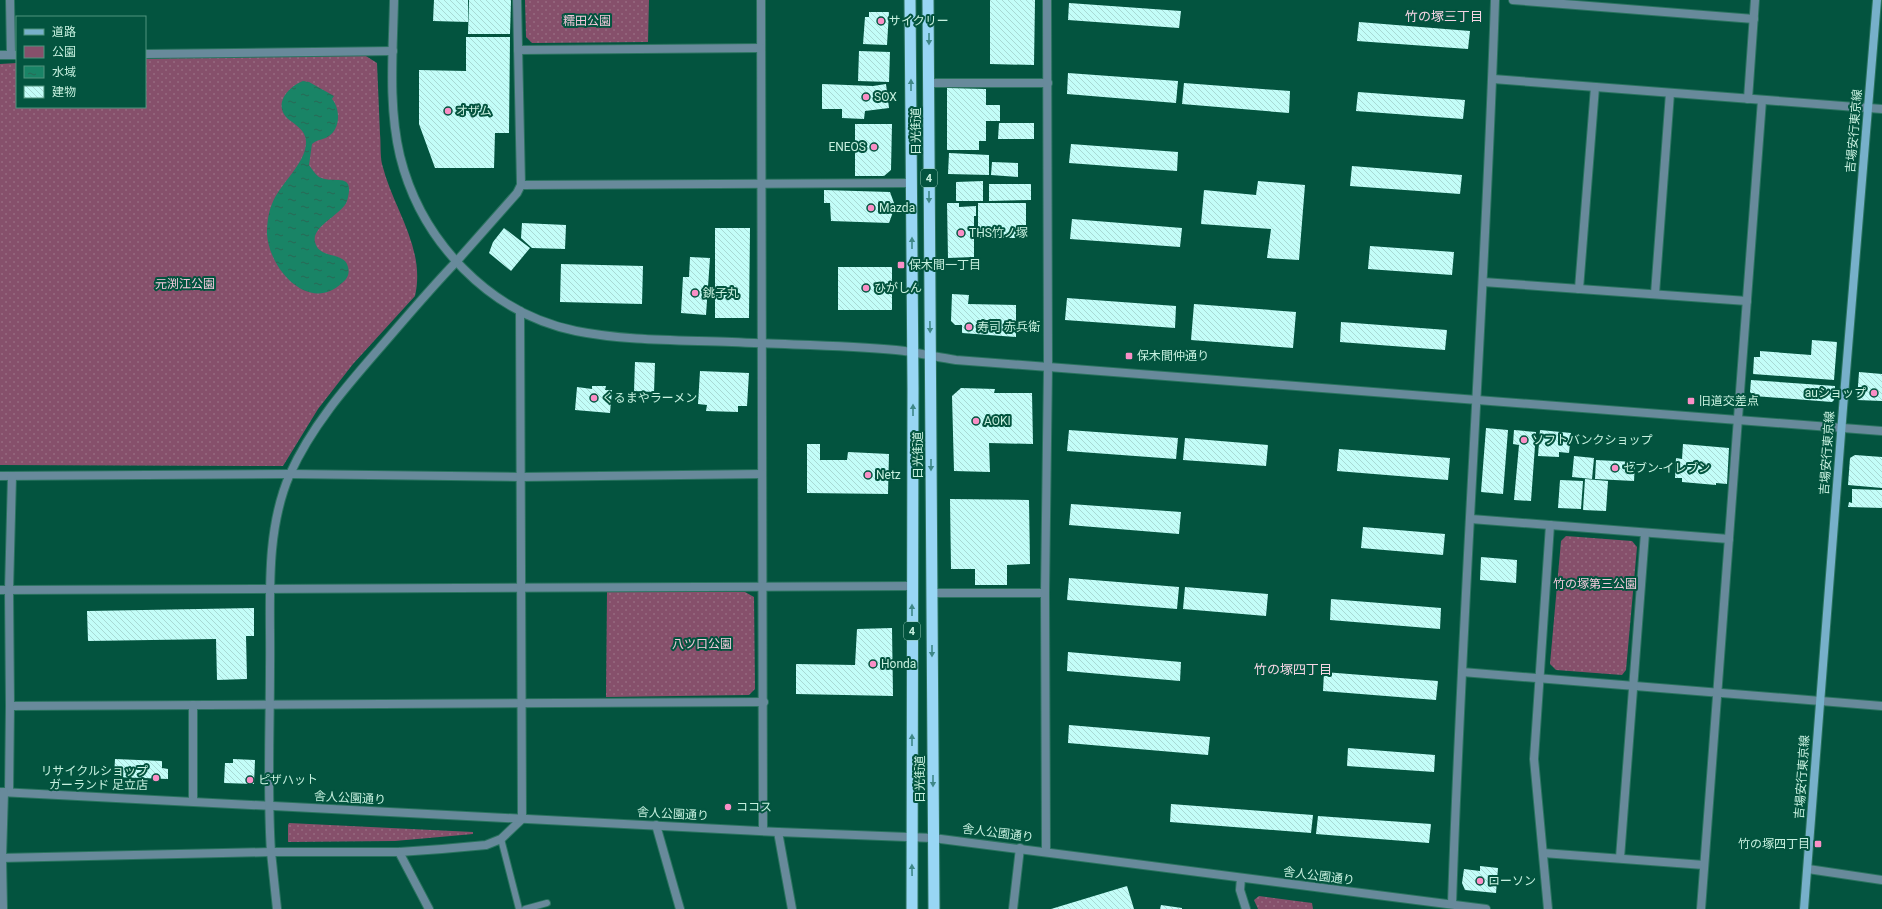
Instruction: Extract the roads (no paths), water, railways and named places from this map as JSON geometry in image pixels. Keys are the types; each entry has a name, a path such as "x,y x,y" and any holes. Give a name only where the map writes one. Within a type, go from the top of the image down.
{"highway":[{"name":"日光街道","path":"910,0 913,352 912,909"},
{"name":"日光街道","path":"928,0 934,909"}],"main road":[{"name":"吉場安行東京線","path":"1804,909 1841,429 1877,0"}],"street":[{"path":"0,55 14,55 10,0"},
{"path":"394,0 393,51 396,130 406,178 415,200 426,222 456,262 494,295 520,311 546,322 594,334 913,352 956,360 1882,432"},
{"path":"277,909 271,852 270,704 271,589 274,533 279,508 290,474 312,433 343,391 434,285 517,192 521,185 517,0"},
{"path":"761,0 763,344 762,585 764,702 763,830"},
{"path":"1046,852 1045,593 1048,366 1047,0"},
{"path":"1452,904 1462,672 1493,79 1495,0"},
{"path":"1513,0 1754,19"},
{"path":"1748,98 1755,0"},
{"path":"518,50 761,48"},
{"path":"146,54 393,51"},
{"path":"1493,79 1882,109"},
{"path":"929,83 1048,83"},
{"path":"1579,289 1595,87"},
{"path":"1655,294 1670,93"},
{"path":"1701,909 1762,100"},
{"path":"521,185 912,183"},
{"path":"1483,282 1746,301"},
{"path":"1,858 271,852 399,852 486,845 501,839 522,819 520,311"},
{"path":"0,476 290,474 521,477 762,474"},
{"path":"3,909 1,858 10,706 9,590 12,476"},
{"path":"1471,519 1729,539"},
{"path":"1548,909 1534,759 1550,525"},
{"path":"1620,858 1632,686 1645,533"},
{"path":"0,590 762,585 912,586"},
{"path":"932,592 1045,593"},
{"path":"1462,672 1882,706"},
{"path":"10,706 764,702"},
{"path":"193,704 193,801"},
{"name":"舎人公園通り","path":"4,792 763,830 778,832 933,838 1486,909"},
{"path":"656,825 680,909"},
{"path":"778,832 792,909"},
{"path":"1013,909 1020,848"},
{"path":"399,852 430,909"},
{"path":"1543,853 1704,865"},
{"path":"1808,868 1882,880"},
{"path":"1241,878 1240,890 1246,909"}],"lane":[{"path":"501,839 519,909"},
{"path":"526,909 547,903"}],"water":[{"path":"303,81 309,82 334,96 332,99 337,107 338,113 336,128 333,132 327,137 312,144 309,165 319,177 325,179 342,180 349,185 347,201 344,206 322,225 315,236 317,248 326,254 342,259 346,262 349,270 347,278 329,291 317,293 304,290 293,283 283,273 275,261 269,247 267,234 268,219 272,204 280,189 298,165 305,149 306,141 304,133 287,118 283,113 282,107 282,101 288,91"}],"place":[{"name":"サイクリー","path":"881,21"},
{"name":"SOX","path":"866,97"},
{"name":"オザム","path":"448,111"},
{"name":"ENEOS","path":"874,147"},
{"name":"Mazda","path":"871,208"},
{"name":"THS竹ノ塚","path":"961,233"},
{"name":"保木間一丁目","path":"901,265"},
{"name":"ひがしん","path":"866,288"},
{"name":"銚子丸","path":"695,293"},
{"name":"寿司 赤兵衛","path":"969,327"},
{"name":"保木間仲通り","path":"1129,356"},
{"name":"auショップ","path":"1874,393"},
{"name":"くるまやラーメン","path":"594,398"},
{"name":"旧道交差点","path":"1691,401"},
{"name":"AOKI","path":"976,421"},
{"name":"ソフトバンクショップ","path":"1524,440"},
{"name":"セブン-イレブン","path":"1615,468"},
{"name":"Netz","path":"868,475"},
{"name":"Honda","path":"873,664"},
{"name":"リサイクルショップ ガーランド 足立店","path":"156,778"},
{"name":"ピザハット","path":"250,780"},
{"name":"ココス","path":"728,807"},
{"name":"竹の塚四丁目","path":"1818,844"},
{"name":"ローソン","path":"1480,881"}],"district":[{"name":"竹の塚三丁目","path":"1444,16"},
{"name":"竹の塚四丁目","path":"1293,669"}],"park label":[{"name":"糯田公園","path":"587,21"},
{"name":"元渕江公園","path":"185,284"},
{"name":"竹の塚第三公園","path":"1595,584"},
{"name":"八ツ口公園","path":"702,644"}]}
